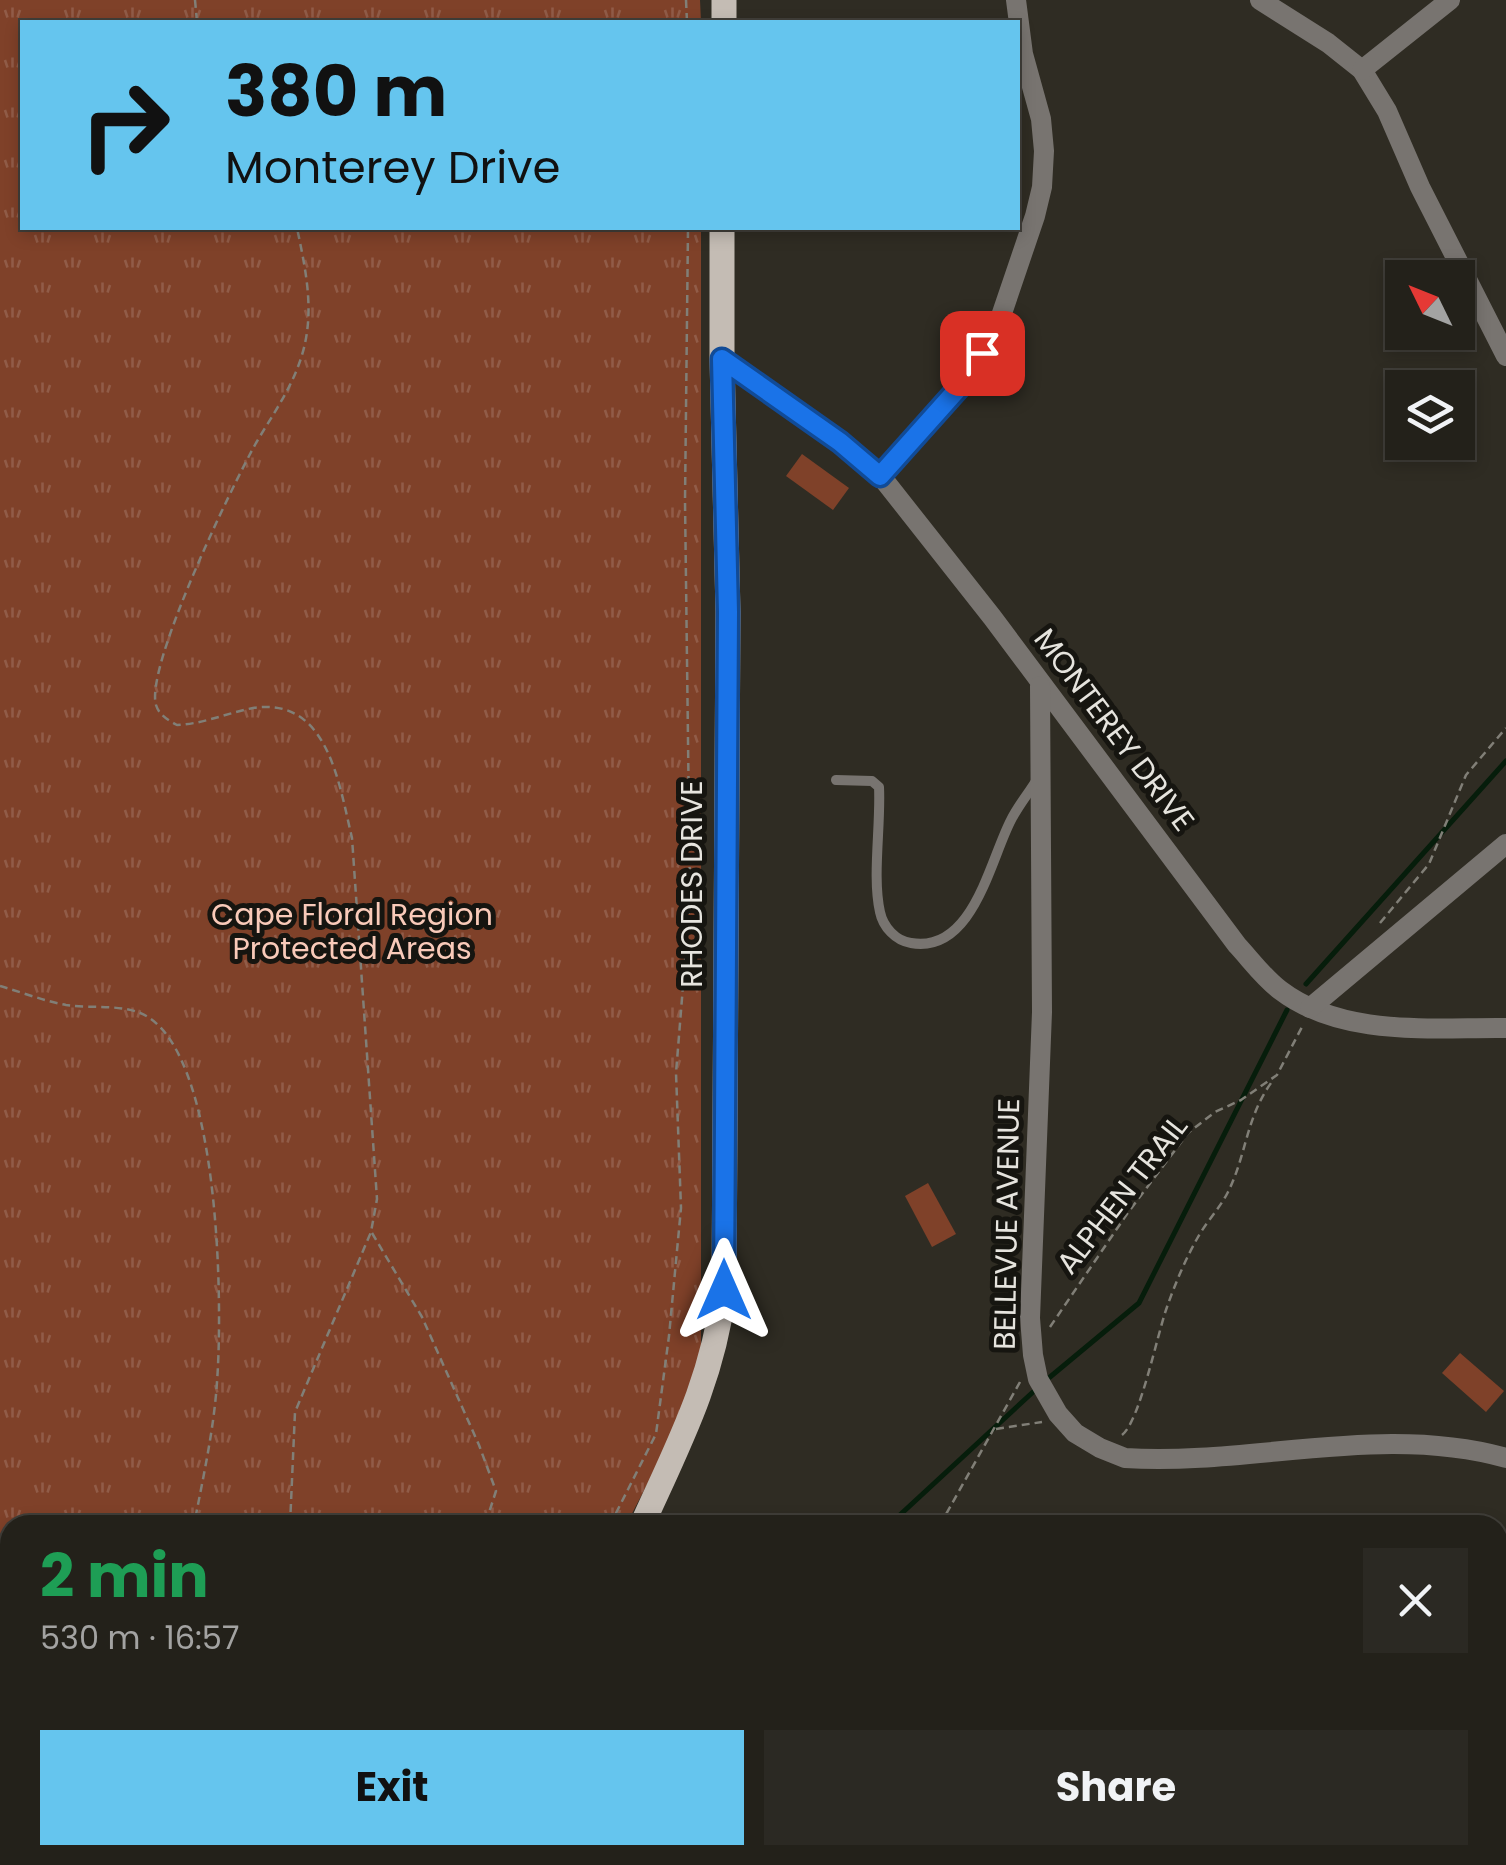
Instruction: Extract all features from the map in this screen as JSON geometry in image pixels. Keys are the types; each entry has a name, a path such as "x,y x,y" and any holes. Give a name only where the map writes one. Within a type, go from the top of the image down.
{"main road":[{"name":"RHODES DRIVE","path":"646,1515 702,1391 714,1352 724,1290 728,612 722,230"}],"street":[{"path":"1260,0 1328,43 1362,70 1388,111 1420,187 1506,356"},
{"path":"1362,70 1450,0"},
{"path":"880,476 964,382 982,353 999,322 1035,216 1044,151 1041,118 1020,36"},
{"name":"MONTEREY DRIVE","path":"722,359 840,442 880,476 992,617 1237,944 1277,988 1310,1008 1367,1024 1506,1028"},
{"name":"BELLEVUE AVENUE","path":"1040,686 1042,1012 1030,1318 1038,1379 1058,1414 1100,1448 1125,1458 1417,1445 1447,1445 1506,1458"},
{"path":"1310,1008 1506,844"}],"lane":[{"path":"836,780 877,784 878,907 896,937 922,944 946,937 966,918 1010,820 1042,772"}],"path":[{"path":"290,1515 295,1412 371,1232 377,1199 352,838 339,780 326,747 313,726 296,712 270,706 177,725 166,720 155,700 162,656 184,596 254,446 291,384 300,360 310,313 298,230"},
{"path":"615,1515 656,1434 670,1336 680,1208 676,1073 690,899 685,540 688,230"},
{"path":"1382,922 1429,864 1466,775 1506,728"},
{"path":"0,986 64,1004 138,1012 170,1038 188,1075 216,1205 218,1283 216,1400 196,1515"},
{"path":"1114,1439 1126,1433 1134,1421 1168,1302 1197,1238 1229,1191 1260,1098 1278,1075 1310,1008"},
{"name":"ALPHEN TRAIL","path":"1051,1326 1188,1133 1215,1112 1278,1075"},
{"path":"371,1232 422,1317 480,1445 496,1490 487,1515"},
{"path":"946,1515 1033,1355"},
{"path":"995,1430 1039,1422 1070,1427"}],"green space":[{"name":"Cape Floral Region Protected Areas","path":"0,0 700,0 701,20 20,20 20,230 701,230 701,1350 688,1406 631,1515 0,1515"},
{"path":"802,454 849,488 833,510 786,476"},
{"path":"928,1183 956,1234 932,1247 905,1196"},
{"path":"1460,1353 1504,1391 1486,1412 1442,1373"}],"waterway":[{"path":"1306,984 1506,761"},
{"path":"1050,1377 1139,1303 1287,1010"},
{"path":"900,1515 1033,1392"}],"route":[{"path":"724,1290 728,612 722,359 784,400 880,476 964,382 982,353"}]}
